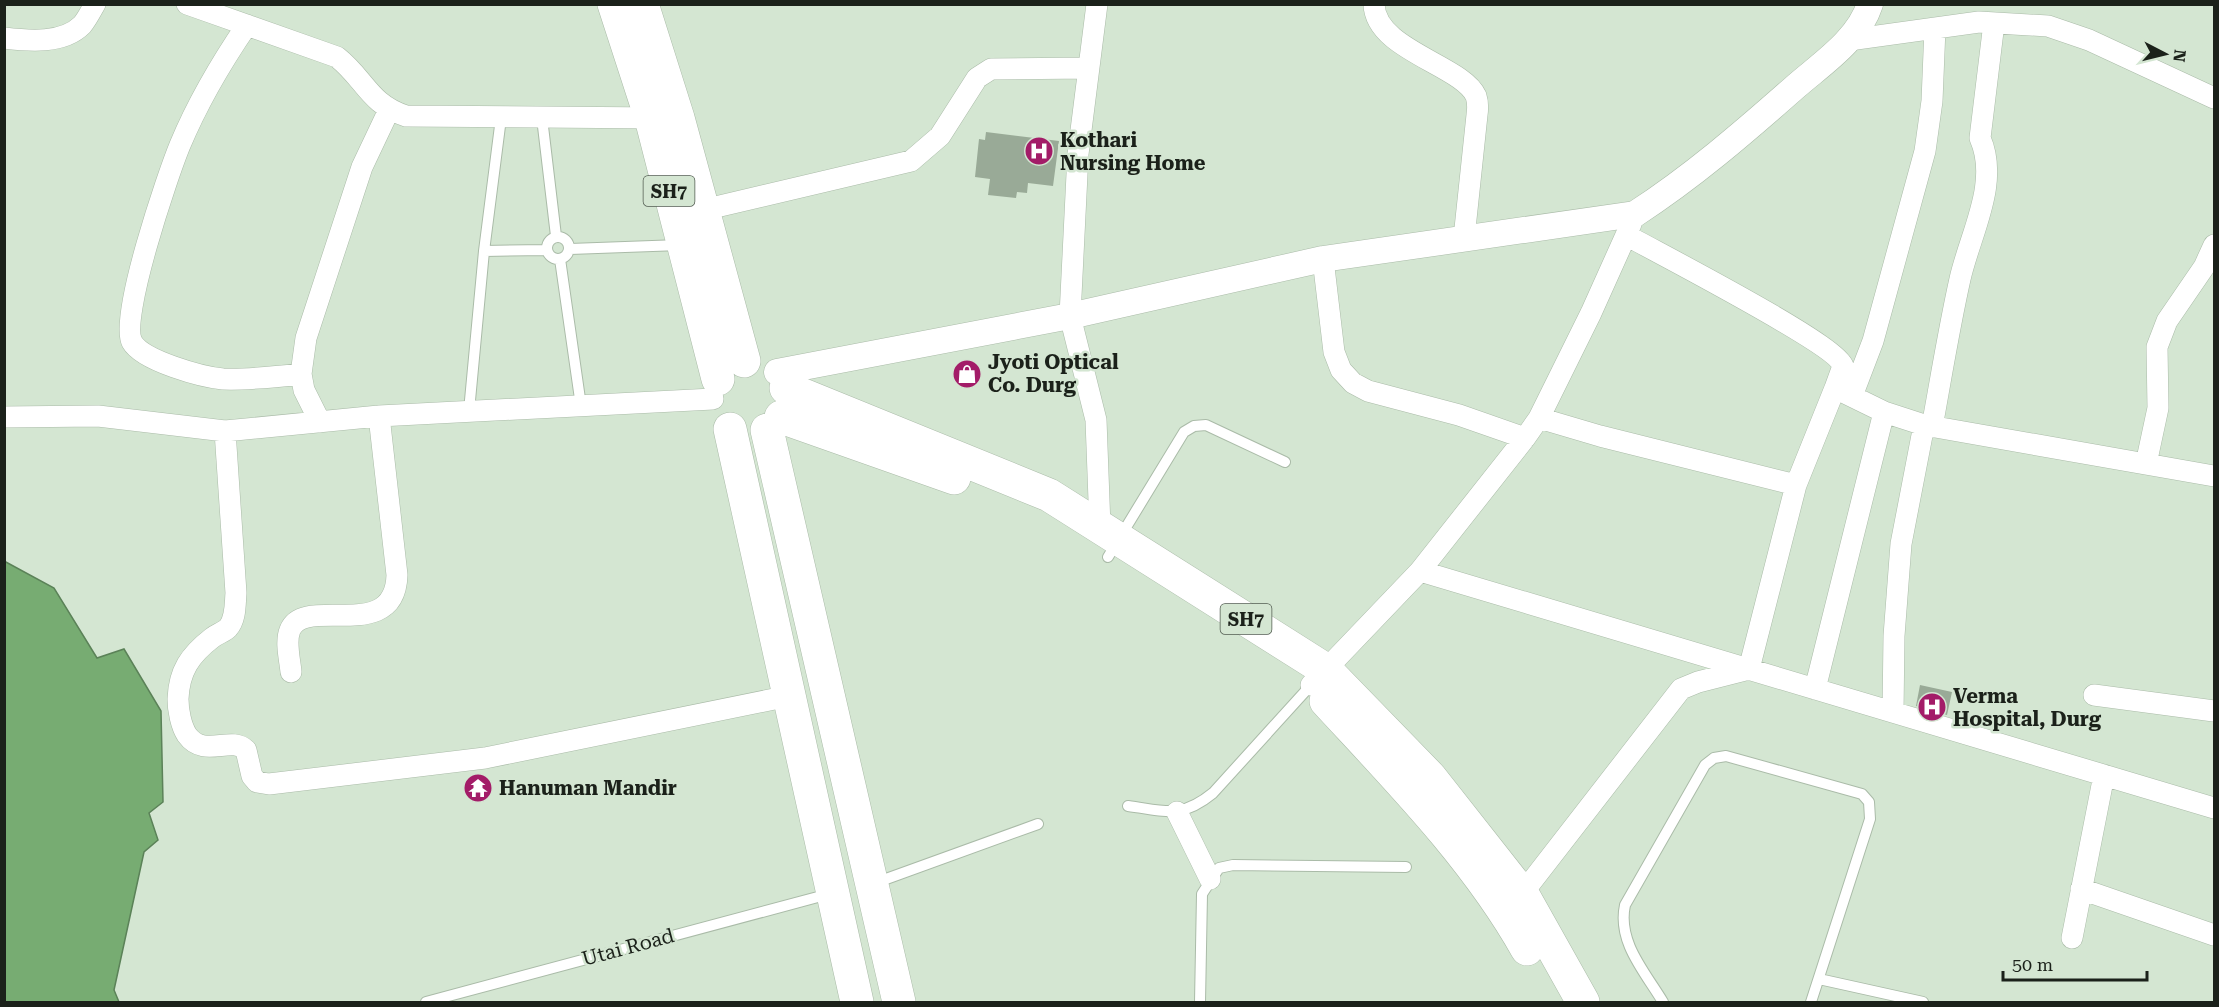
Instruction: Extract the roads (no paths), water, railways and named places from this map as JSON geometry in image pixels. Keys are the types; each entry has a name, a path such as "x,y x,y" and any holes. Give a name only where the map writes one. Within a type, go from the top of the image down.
{"main road":[{"name":"SH7","path":"614,4 703,210 744,361 762,363 778,402 1049,495 1109,541 1318,678 1430,777 1583,1002"},
{"name":"SH7","path":"642,4 664,118 683,245 715,389 718,416 730,429 748,435 778,402"},
{"path":"715,389 729,367 744,361"},
{"path":"778,402 872,884 899,1002"},
{"path":"730,429 856,1002"},
{"name":"SH7","path":"1515,904 1558,1002"}],"street":[{"path":"4,38 51,39 72,32 83,24 95,4"},
{"path":"187,4 337,57 349,66 375,100 388,110 406,116 664,118"},
{"path":"1097,4 1078,154 1070,315 1096,420 1109,541"},
{"path":"1374,4 1378,22 1386,31 1419,56 1467,84 1476,96 1477,114 1464,238"},
{"path":"1318,678 1420,570 1539,418 1592,313 1631,224 1665,194 1731,144 1848,40 1866,16 1870,4"},
{"path":"1848,40 1979,22 2048,26 2090,40 2214,98"},
{"path":"1893,712 1894,636 1901,544 1960,277 1979,216 1987,174 1987,154 1980,138 1994,23"},
{"path":"247,25 218,67 180,145 132,296 129,324 131,340 139,351 154,360 222,379 301,374"},
{"path":"1749,669 1797,485 1844,392 1873,341 1925,151 1932,101 1935,28"},
{"path":"703,210 911,161 940,136 977,78 991,69 1088,68"},
{"path":"320,422 304,390 301,374 306,338 362,167 388,110"},
{"path":"778,402 1070,315 1323,259 1464,238 1631,224 1836,355 1844,366 1844,392"},
{"path":"2146,464 2158,408 2157,347 2167,321 2204,267 2214,245"},
{"path":"1323,259 1334,352 1341,370 1353,383 1368,391 1459,415 1525,438"},
{"path":"4,417 98,416 225,431 379,416 581,406 715,389"},
{"path":"1844,392 1884,412 1928,426 2214,476"},
{"path":"1815,689 1884,412"},
{"path":"291,672 288,637 291,627 296,623 313,618 369,612 383,608 392,601 397,591 379,416"},
{"path":"1539,418 1600,436 1797,485"},
{"path":"225,431 236,593 234,619 228,629 213,638 187,661 179,681 178,709 187,734 197,743 213,748 237,745 246,750 252,776 256,782 269,784 485,758 789,696"},
{"path":"1420,570 2214,808"},
{"path":"1515,904 1681,689 1698,682 1749,669"},
{"path":"2094,695 2214,711"},
{"path":"2072,938 2104,775"},
{"path":"1177,813 1210,879"},
{"path":"2081,890 2214,935"}],"lane":[{"path":"469,411 484,251 501,118"},
{"path":"542,118 556,236"},
{"path":"547,250 551,239 556,236 566,239 570,249"},
{"path":"560,259 570,249 683,245"},
{"path":"484,251 547,250 555,259 560,259"},
{"path":"560,259 581,406"},
{"path":"1109,541 1184,432 1194,426 1206,425 1285,462"},
{"path":"1128,806 1177,813 1196,807 1213,793 1318,678"},
{"path":"1663,1002 1624,938 1622,920 1625,905 1705,765 1714,758 1726,756 1862,795 1869,802 1870,819 1811,1002"},
{"path":"872,884 1038,824"},
{"path":"1200,1002 1202,894 1210,879 1220,868 1233,865 1406,867"},
{"name":"Utai Road","path":"426,1002 832,893"},
{"path":"1819,979 1923,1002"}],"place":[{"name":"Kothari Nursing Home","path":"1039,151"},
{"name":"Jyoti Optical Co. Durg","path":"967,374"},
{"name":"Verma Hospital, Durg","path":"1932,707"},
{"name":"Hanuman Mandir","path":"478,788"}]}
